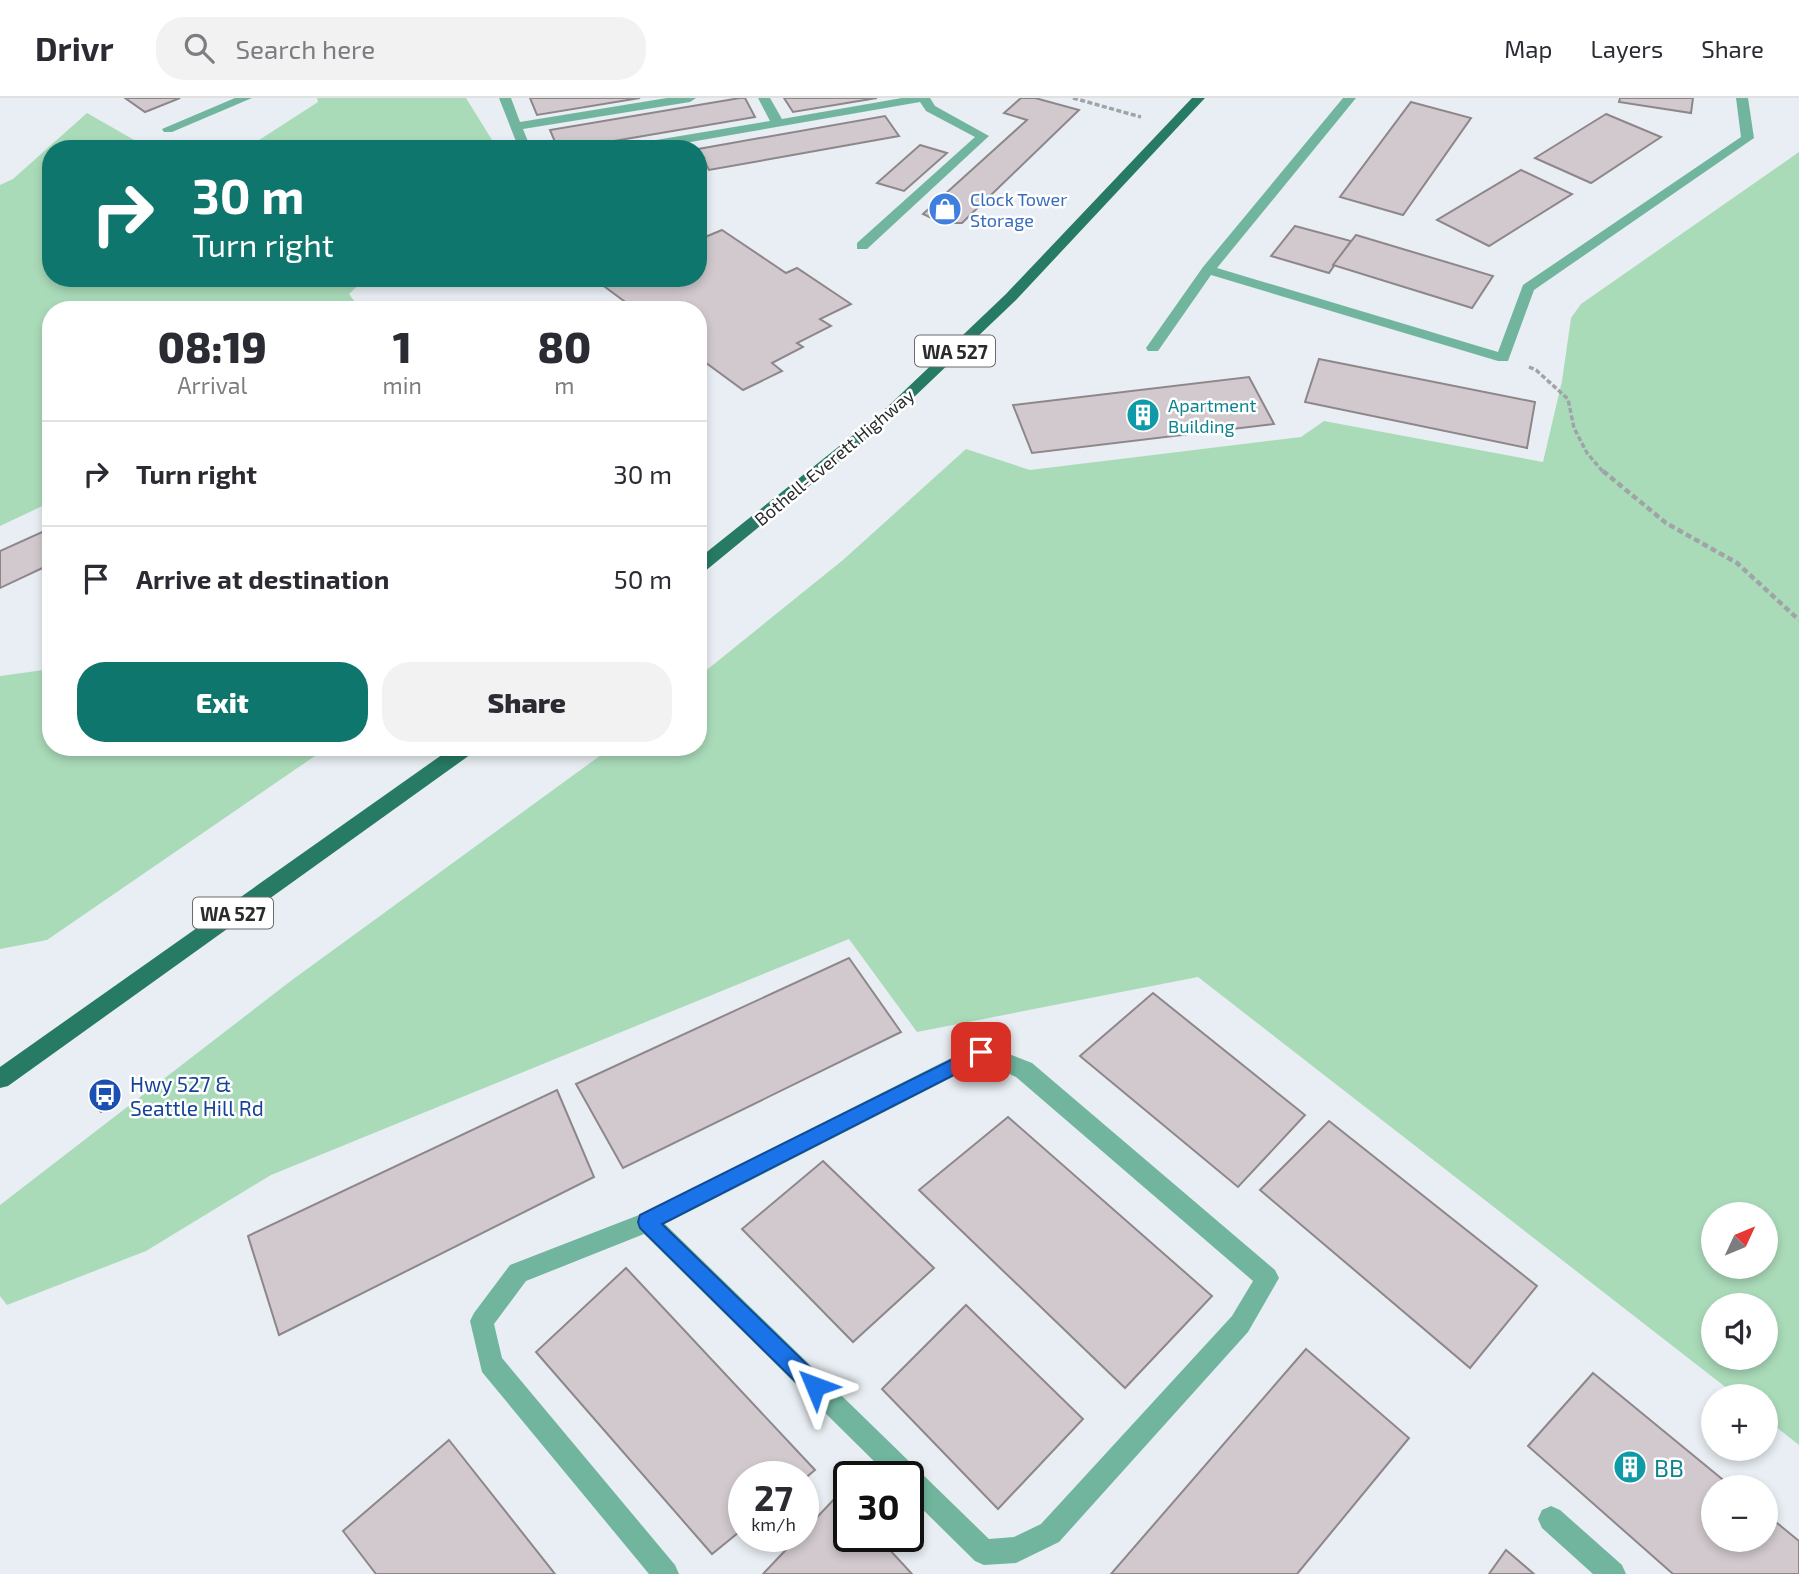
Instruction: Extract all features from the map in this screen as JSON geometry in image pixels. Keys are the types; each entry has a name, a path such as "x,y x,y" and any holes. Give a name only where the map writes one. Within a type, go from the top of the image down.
{"main road":[{"name":"Bothell-Everett Highway","path":"707,561 887,415 1011,297 1199,98"},
{"name":"WA 527","path":"0,1079 454,756"}],"street":[{"path":"168,129 246,98"},
{"path":"505,98 521,140"},
{"path":"516,126 690,98"},
{"path":"764,98 778,123"},
{"path":"679,140 924,98 930,108 983,136 862,246"},
{"path":"1153,348 1208,270 1350,98"},
{"path":"1208,270 1503,358 1528,288 1748,138 1742,98"},
{"path":"666,1574 491,1364 482,1321 518,1273 647,1222 981,1052 1024,1070 1267,1278 1240,1324 1050,1533 1016,1550 984,1552 924,1493"},
{"path":"647,1222 892,1461"},
{"path":"1551,1519 1613,1574"}],"path":[{"path":"1073,98 1108,107"},
{"path":"1503,358 1536,370 1568,399 1574,428 1587,453 1608,478 1666,523 1737,563 1799,620"}],"green space":[{"path":"317,98 466,98 492,140 259,140 318,102"},
{"path":"87,113 134,140 57,140"},
{"path":"1799,152 1799,1445 1778,1428 1778,1384 1722,1384 1704,1370 1778,1370 1778,1293 1701,1293 1701,1368 1198,977 917,1032 849,939 271,1175 146,1251 7,1305 0,1296 0,1205 292,980 600,756 707,756 707,670 843,560 966,449 1030,470 1301,437 1324,421 1543,462 1562,381 1571,318 1581,304"},
{"path":"42,153 42,287 356,287 349,294 354,301 42,301 42,506 0,526 0,185 13,179"},
{"path":"42,670 42,756 315,756 47,940 0,949 0,676"}],"building":[{"path":"125,98 180,98 145,112"},
{"path":"530,98 640,98 537,115"},
{"path":"740,98 745,98 755,117 620,140 554,140 550,130"},
{"path":"784,98 877,98 793,112"},
{"path":"1021,98 1035,98 1079,110 962,223 942,223 923,214 1027,120 1004,113"},
{"path":"1620,98 1693,98 1691,113 1619,102"},
{"path":"1411,102 1471,118 1403,215 1340,197"},
{"path":"1606,114 1661,137 1591,183 1535,158"},
{"path":"885,116 899,136 709,170 707,147"},
{"path":"920,145 947,153 904,191 877,183"},
{"path":"1521,170 1572,194 1489,246 1437,220"},
{"path":"1295,226 1351,241 1329,273 1271,256"},
{"path":"722,230 786,273 797,268 851,304 820,319 831,326 797,343 803,347 772,363 782,371 743,390 707,364 707,301 624,301 605,287 707,287 707,236"},
{"path":"1356,235 1493,276 1472,308 1333,265"},
{"name":"Apartment Building","path":"1319,359 1535,402 1527,448 1305,402"},
{"name":"Apartment Building","path":"1249,377 1274,424 1032,453 1013,405"},
{"path":"42,532 42,568 0,588 0,551"},
{"path":"849,958 901,1032 623,1168 576,1084"},
{"path":"1153,993 1305,1115 1238,1187 1080,1056"},
{"path":"557,1090 594,1177 279,1335 248,1236"},
{"path":"113,1095 117,1100 101,1112 96,1107"},
{"path":"1008,1117 1212,1296 1125,1388 919,1190"},
{"path":"1329,1121 1537,1286 1470,1368 1260,1190"},
{"path":"823,1161 934,1268 853,1342 742,1229"},
{"path":"626,1268 807,1461 728,1461 728,1541 712,1554 536,1352"},
{"path":"966,1305 1083,1419 998,1509 882,1389"},
{"path":"1306,1349 1409,1438 1297,1574 1111,1574"},
{"name":"BB","path":"1593,1373 1717,1475 1701,1475 1701,1552 1778,1552 1778,1524 1799,1541 1799,1574 1673,1574 1528,1446"},
{"path":"449,1440 555,1574 376,1574 343,1531"},
{"path":"833,1500 833,1552 892,1552 912,1574 763,1574 784,1552 819,1552 819,1515"},
{"path":"1506,1550 1534,1574 1489,1574"}],"place":[{"name":"Clock Tower Storage","path":"945,209"},
{"name":"Apartment Building","path":"1143,415"},
{"name":"Hwy 527 & Seattle Hill Rd","path":"105,1095"},
{"name":"BB","path":"1630,1467"}],"route":[{"path":"815,1386 647,1222 981,1052"}]}
